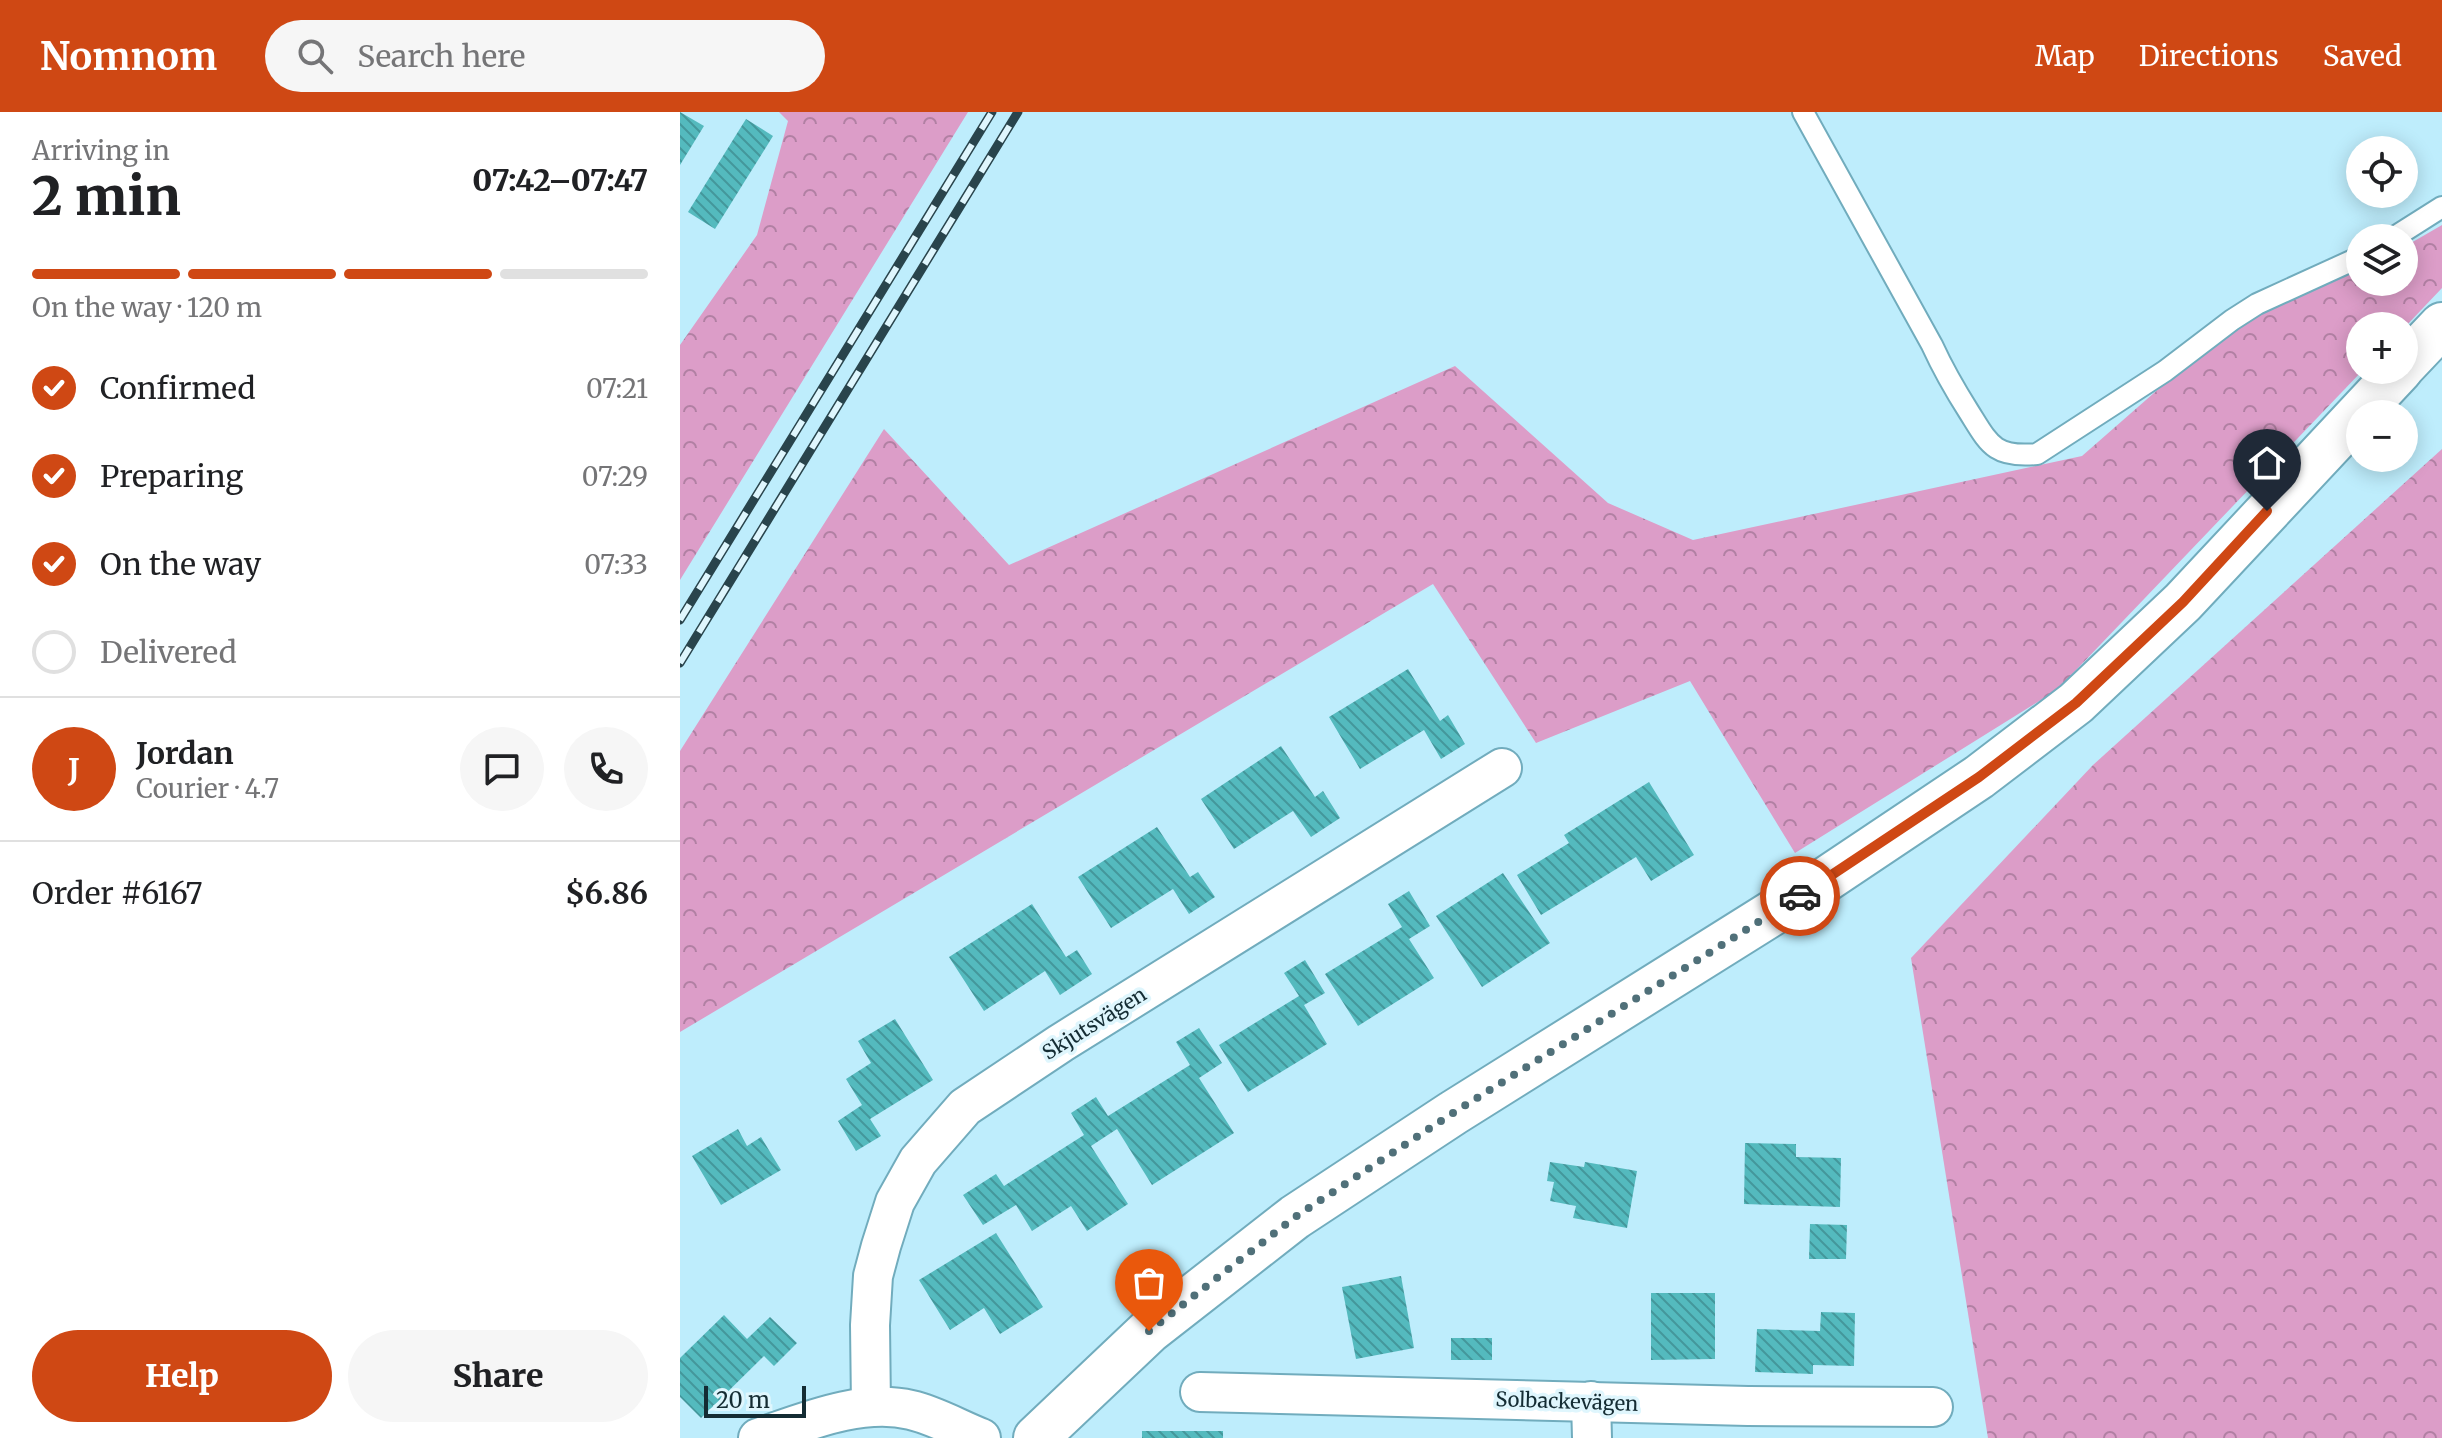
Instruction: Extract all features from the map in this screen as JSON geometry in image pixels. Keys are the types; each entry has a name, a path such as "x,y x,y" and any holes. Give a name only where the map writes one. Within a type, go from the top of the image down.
{"street":[{"path":"2418,350 2442,325"},
{"path":"1036,1438 1149,1331 1295,1217 1453,1113 1838,872 1979,777 2076,703 2183,602 2387,384"},
{"name":"Skjutsvägen","path":"871,1407 873,1276 881,1246 895,1202 918,1161 965,1107 1061,1043 1502,768"},
{"name":"Solbackevägen","path":"1200,1392 1591,1420 1748,1406 1933,1407"},
{"path":"758,1438 812,1420 871,1407 911,1410 981,1438"}],"lane":[{"path":"1803,112 1852,197 1950,384 1986,441 2003,451 2020,455 2037,454 2165,371 2257,304 2346,263"},
{"path":"2415,224 2442,207"}],"green space":[{"path":"779,112 968,112 680,580 680,345 757,235 788,121"},
{"path":"2442,225 2442,288 2418,313 2346,312 2346,384 2350,384 2057,690 1795,853 1690,681 1536,743 1433,584 680,1032 680,751 884,429 1009,565 1455,366 1608,503 1693,540 2082,456 2235,322 2346,272 2346,296 2418,296 2418,239"},
{"path":"2442,449 2442,1438 1988,1438 1911,958 2093,765"}],"building":[{"path":"680,112 704,126 680,165"},
{"path":"746,119 773,136 715,229 688,212"},
{"path":"1408,669 1440,721 1448,715 1465,744 1441,759 1424,730 1360,769 1329,717"},
{"path":"1281,746 1315,797 1323,791 1340,818 1311,837 1293,811 1234,849 1201,799"},
{"path":"1649,782 1694,855 1651,881 1636,857 1541,915 1517,875 1569,843 1564,835"},
{"path":"1157,827 1190,877 1198,872 1215,897 1189,914 1173,889 1111,928 1078,877"},
{"path":"1503,873 1550,943 1482,987 1436,916"},
{"path":"1409,891 1430,926 1409,939 1434,978 1358,1026 1325,974 1402,927 1388,904"},
{"path":"1032,904 1066,957 1077,950 1092,974 1060,995 1045,971 984,1011 949,957"},
{"path":"1305,960 1325,993 1304,1005 1327,1044 1248,1092 1219,1045 1299,996 1284,973"},
{"path":"895,1019 933,1080 870,1119 881,1136 856,1151 838,1121 862,1105 846,1079 871,1063 858,1041"},
{"path":"1199,1028 1222,1063 1199,1078 1234,1133 1152,1185 1117,1129 1091,1146 1128,1204 1087,1231 1071,1206 1032,1231 1016,1205 983,1225 963,1195 996,1174 1004,1186 1084,1135 1071,1113 1096,1097 1108,1116 1190,1065 1176,1042"},
{"path":"738,1129 747,1146 761,1137 781,1170 721,1205 692,1156"},
{"path":"1745,1143 1796,1144 1796,1157 1841,1158 1840,1207 1744,1204"},
{"path":"1550,1162 1584,1167 1585,1162 1637,1171 1627,1228 1573,1218 1576,1206 1550,1201 1554,1182 1547,1181"},
{"path":"1810,1224 1847,1225 1846,1259 1809,1259"},
{"path":"996,1233 1043,1307 1000,1334 984,1308 950,1330 919,1280"},
{"path":"1401,1276 1414,1348 1356,1359 1342,1287"},
{"path":"1651,1293 1715,1293 1715,1359 1651,1360"},
{"path":"1821,1312 1855,1313 1854,1366 1813,1365 1813,1374 1755,1372 1757,1329 1820,1331"},
{"path":"724,1315 747,1339 770,1317 797,1343 774,1366 764,1356 701,1418 680,1397 680,1358"},
{"path":"1451,1338 1492,1338 1492,1360 1451,1360"},
{"path":"1142,1431 1223,1431 1223,1438 1142,1438"}],"railway":[{"path":"680,620 992,112"},
{"path":"680,663 1018,112"}],"way so far":[{"path":"1149,1331 1295,1217 1453,1113 1800,896"}],"route":[{"path":"1800,896 1979,777 2076,703 2183,602 2267,511"}]}
